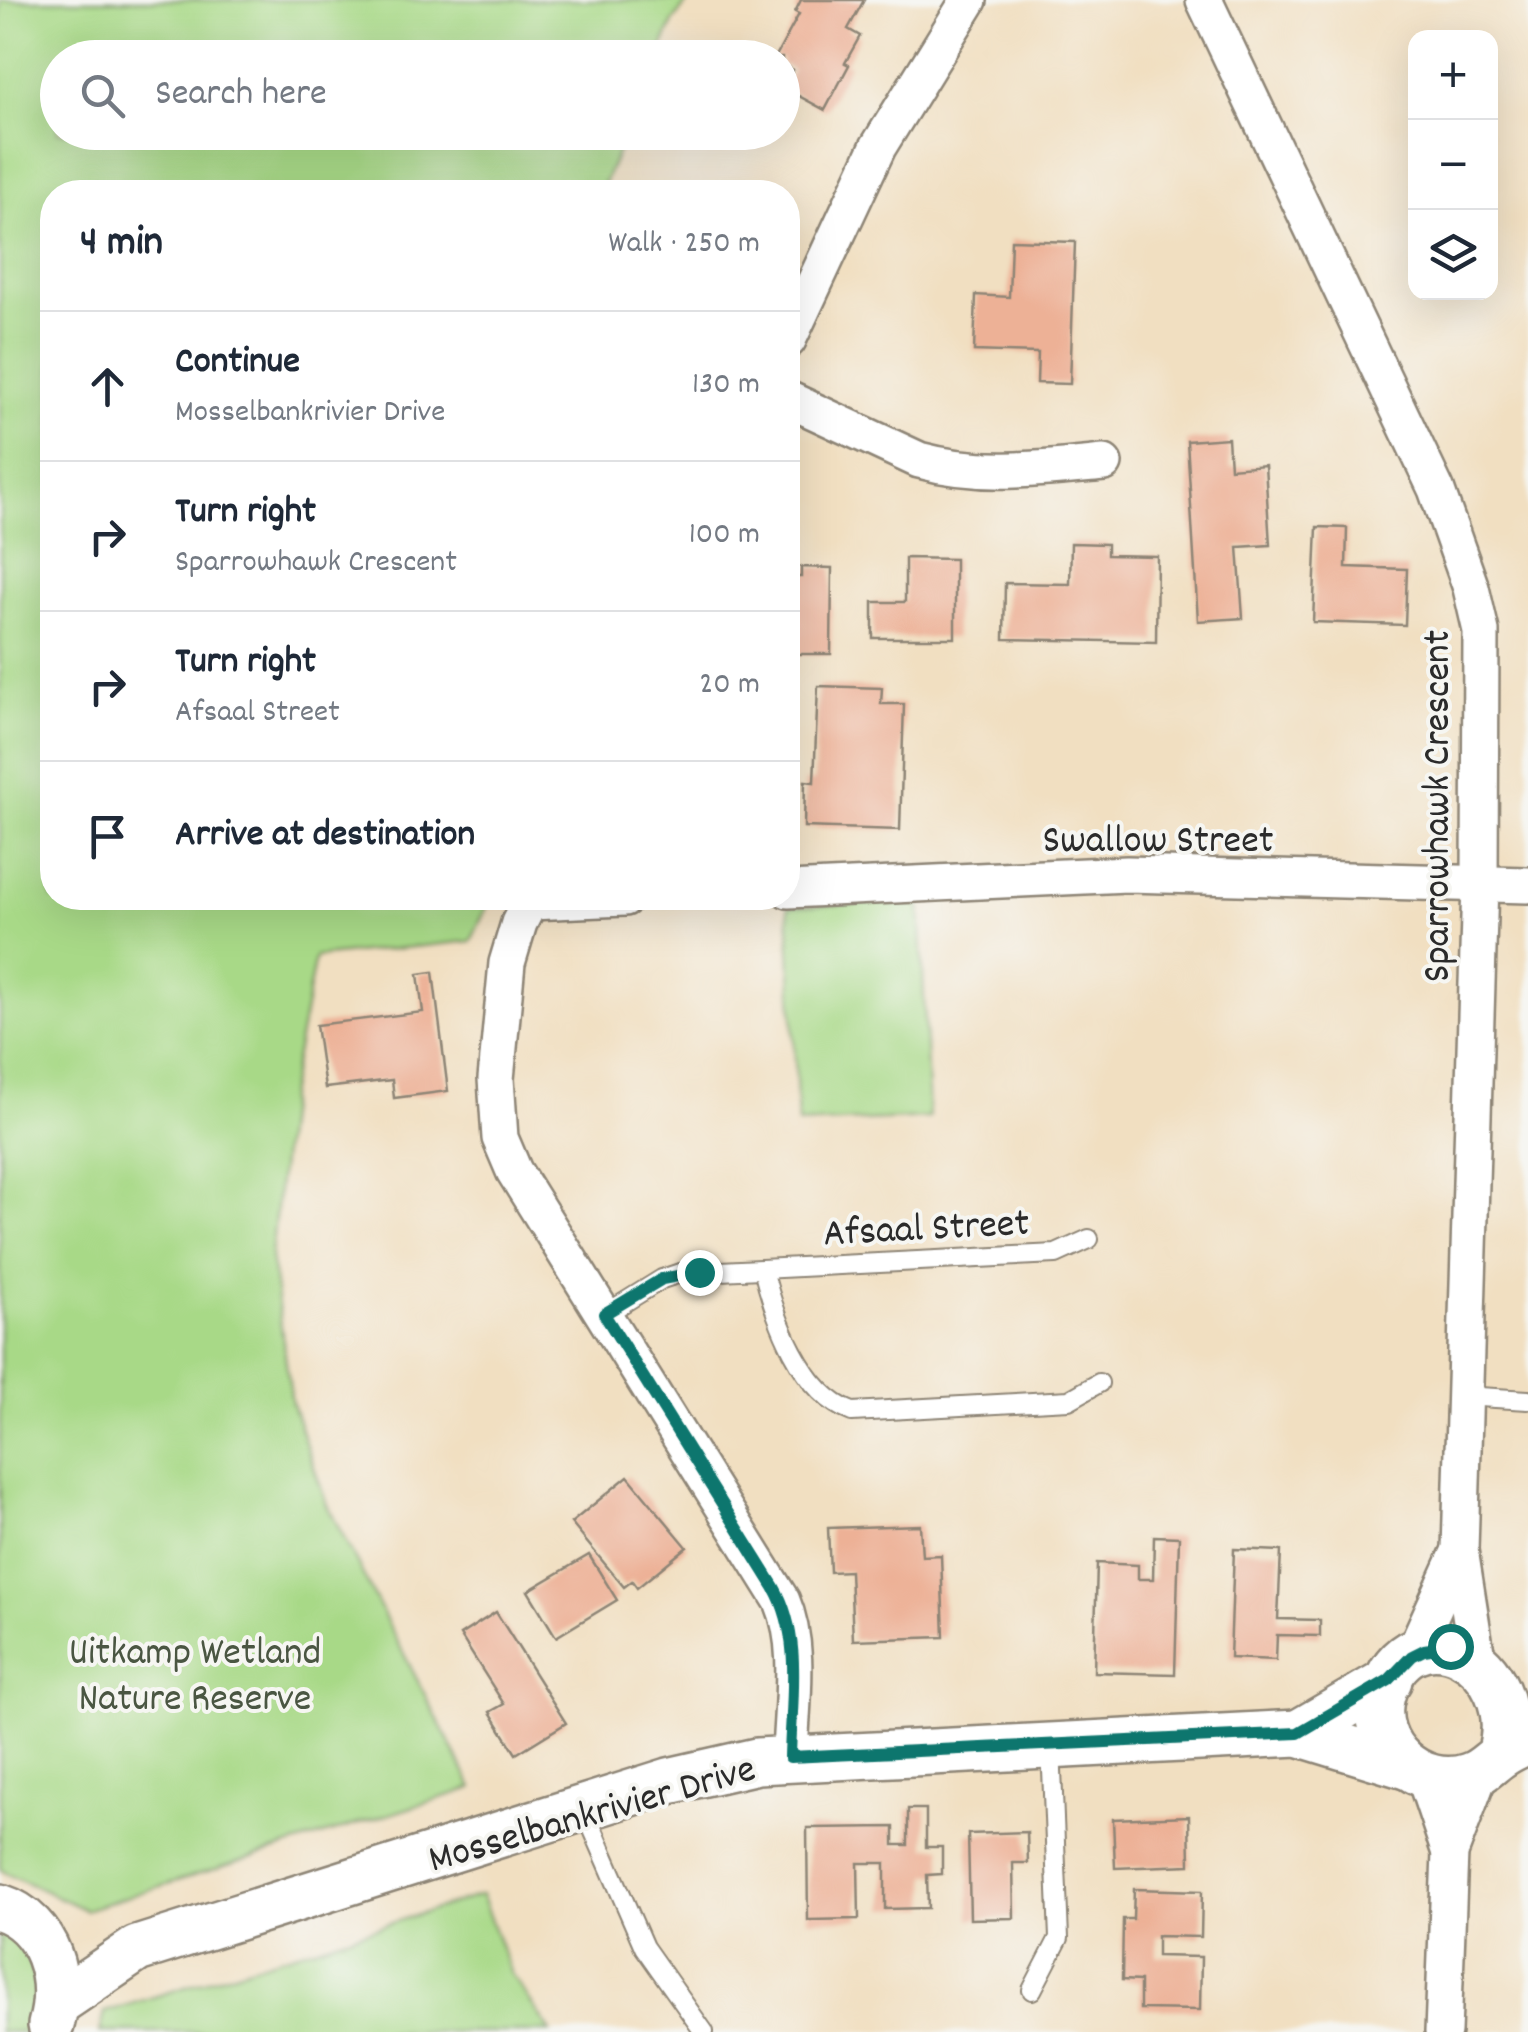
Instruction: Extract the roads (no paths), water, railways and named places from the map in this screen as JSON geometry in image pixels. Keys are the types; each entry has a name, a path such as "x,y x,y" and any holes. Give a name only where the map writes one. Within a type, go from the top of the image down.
{"street":[{"path":"800,314 878,146 969,0"},
{"name":"Sparrowhawk Crescent","path":"1204,0 1436,489 1477,609 1483,653 1480,883 1460,1550 1500,1665"},
{"path":"800,405 919,460 938,465 993,472 1104,463"},
{"name":"Swallow Street","path":"800,889 1126,874 1528,885"},
{"path":"526,910 507,962 496,1079 500,1138 514,1171 774,1587 788,1616 792,1646 790,1757"},
{"name":"Sparrowhawk Crescent","path":"1400,1668 1460,1550"},
{"name":"Mosselbankrivier Drive","path":"1298,1733 1424,1650 1450,1646 1500,1665"},
{"path":"1450,1853 1503,1756 1514,1726 1514,1711 1500,1665"},
{"path":"1400,1668 1382,1695 1381,1726 1395,1755 1415,1771 1450,1853 1452,2031"},
{"name":"Mosselbankrivier Drive","path":"42,1940 90,1950 137,1949 712,1770 790,1757 1298,1733 1453,1780 1503,1756"},
{"name":"Mosselbankrivier Drive","path":"0,1907 11,1910 42,1940 55,1970 53,2018"},
{"name":"Mosselbankrivier Drive","path":"53,2018 137,1949"}],"lane":[{"name":"Afsaal Street","path":"604,1314 662,1279 680,1273 1056,1254 1089,1239"},
{"path":"764,1269 773,1311 818,1391 836,1406 852,1412 1069,1400 1098,1383"},
{"path":"1464,1396 1528,1400"},
{"path":"1032,1990 1059,1938 1051,1745"},
{"path":"584,1808 644,1947 704,2032"}],"park label":[{"name":"Uitkamp Wetland Nature Reserve","path":"195,1672"}]}
